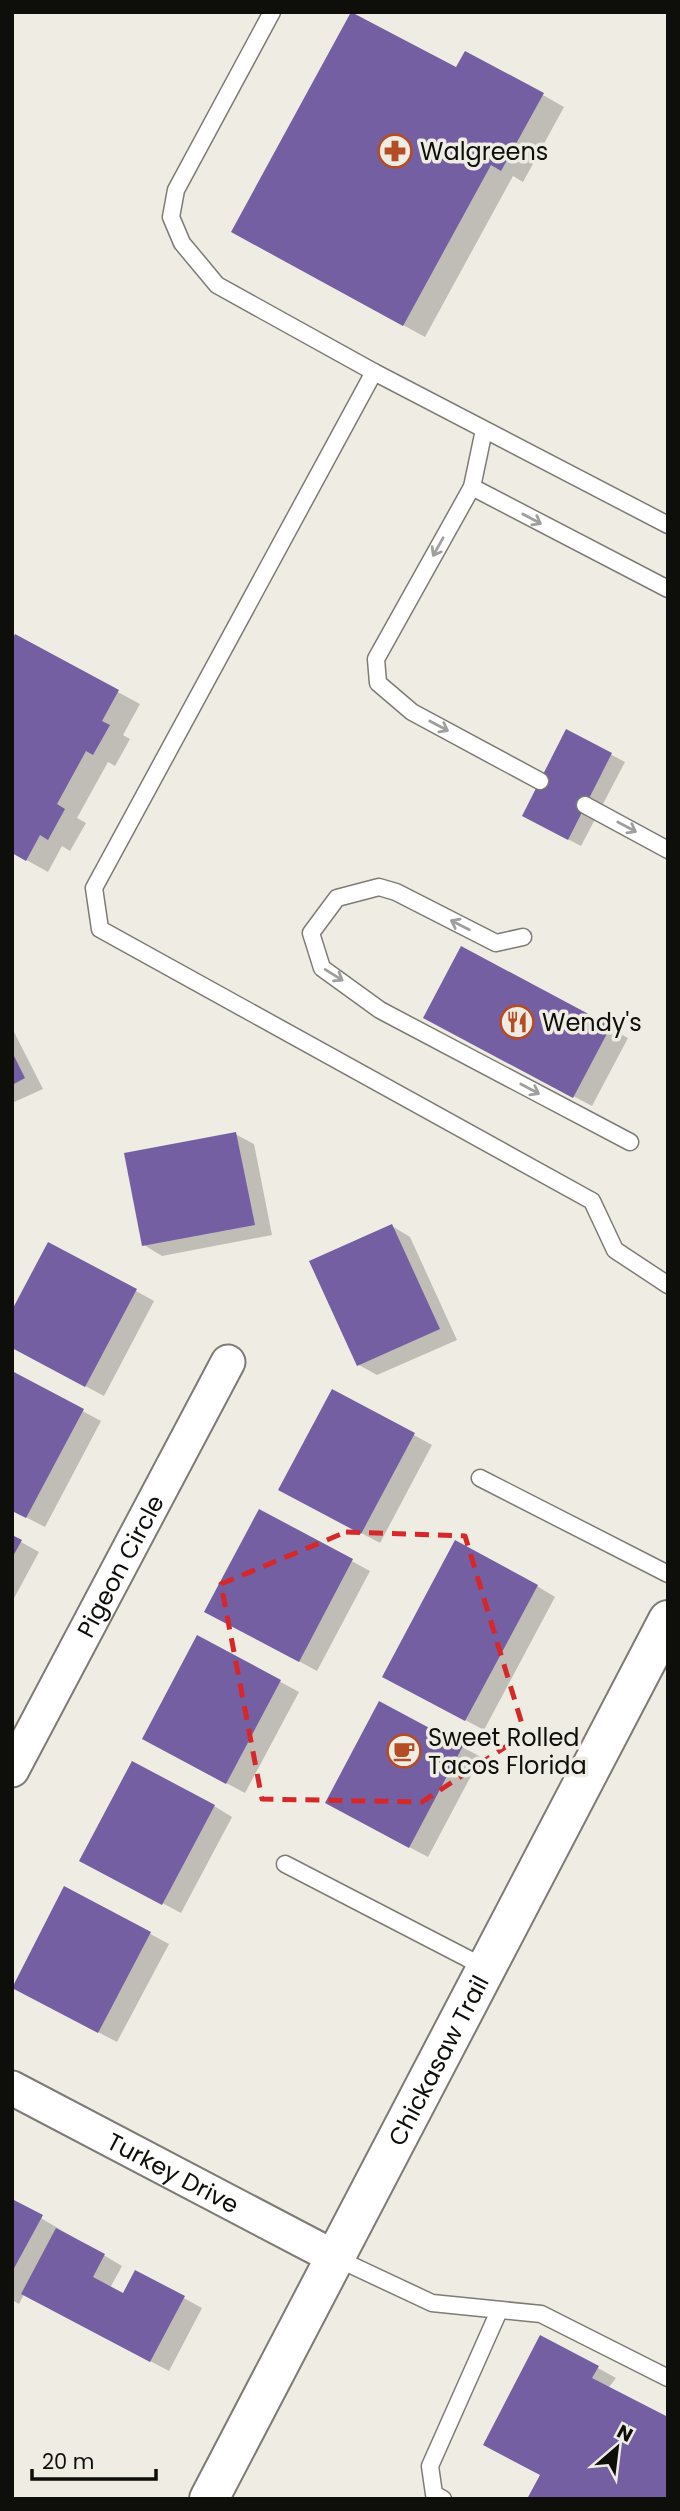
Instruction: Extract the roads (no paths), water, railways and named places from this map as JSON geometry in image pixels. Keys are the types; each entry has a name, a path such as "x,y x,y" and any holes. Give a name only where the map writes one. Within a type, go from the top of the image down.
{"street":[{"name":"Pigeon Circle","path":"12,1770 228,1362"},
{"name":"Chickasaw Trail","path":"209,2499 668,1620"},
{"name":"Turkey Drive","path":"12,2088 334,2257"}],"lane":[{"path":"272,12 176,190 171,217 182,243 217,285 374,372 668,525"},
{"path":"374,372 94,888 100,929 592,1201 615,1250 668,1285"},
{"path":"484,430 472,487 376,659 378,683 412,712 540,781"},
{"path":"472,487 668,589"},
{"path":"585,805 668,850"},
{"path":"523,937 496,943 396,892 379,887 337,898 310,933 322,968 380,1010 630,1142"},
{"path":"480,1478 668,1574"},
{"path":"285,1864 486,1968"},
{"path":"334,2257 432,2303 541,2314 668,2378"},
{"path":"443,2499 434,2494 430,2466 499,2311"}],"place":[{"name":"Walgreens","path":"395,151"},
{"name":"Wendy's","path":"517,1022"},
{"name":"Sweet Rolled Tacos Florida","path":"404,1751"}]}
